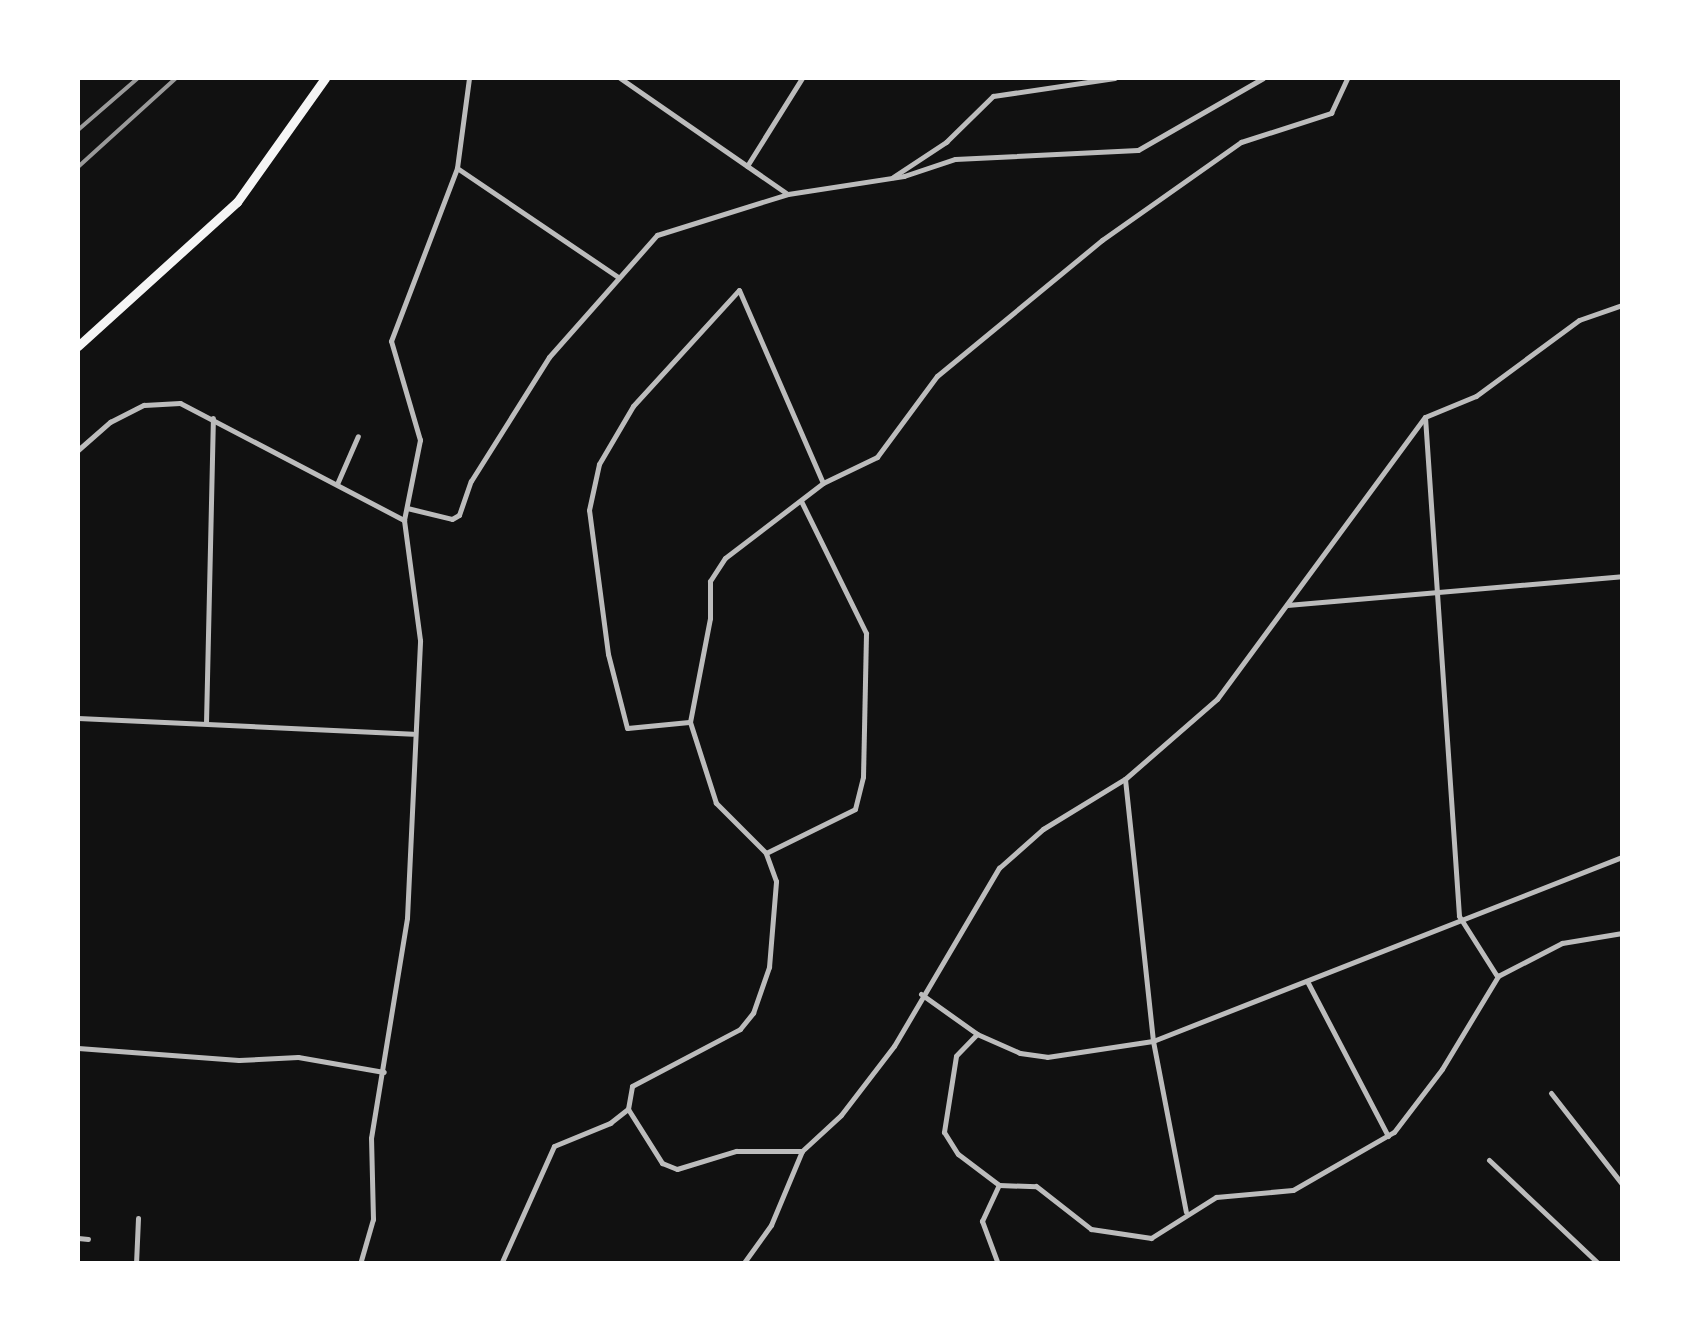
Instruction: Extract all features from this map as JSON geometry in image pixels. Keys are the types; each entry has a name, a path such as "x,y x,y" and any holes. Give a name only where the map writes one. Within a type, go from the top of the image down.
{"highway":[{"path":"78,346 237,202 325,78"}],"street":[{"path":"360,1264 373,1218 371,1138 406,918 420,640 404,520 420,440 391,341 456,168 469,78"},
{"path":"620,78 788,194"},
{"path":"748,166 802,78"},
{"path":"891,178 946,142 993,96 1115,78"},
{"path":"407,508 452,519 459,515 472,481 549,356 657,235 788,194 891,178 991,154 1138,150 1263,78"},
{"path":"802,1151 736,1150 677,1168 662,1163 628,1109 632,1086 740,1029 753,1013 776,925 776,881 766,853 716,804 690,722 710,618 710,582 725,558 823,483 877,457 937,376 1102,240 1241,142 1331,113 1347,78"},
{"path":"456,168 618,278"},
{"path":"690,722 626,728 608,654 589,510 599,464 634,406 739,290 823,483"},
{"path":"744,1264 772,1226 802,1151 863,1088 1000,868 1043,829 1125,778 1217,699 1426,417 1476,396 1579,320 1622,306"},
{"path":"78,450 110,422 144,405 180,402 404,520"},
{"path":"1426,417 1433,464 1433,592 1459,916 1498,976"},
{"path":"206,723 213,418"},
{"path":"336,484 358,436"},
{"path":"766,853 855,809 864,777 866,633 801,501"},
{"path":"1284,605 1622,576"},
{"path":"78,718 413,734"},
{"path":"1125,778 1153,1041 1186,1212"},
{"path":"921,994 977,1034 1020,1054 1048,1057 1153,1041 1459,916 1622,857"},
{"path":"977,1034 956,1056 944,1132 976,1173 999,1184 1036,1186 1090,1229 1130,1239 1168,1232 1186,1212 1216,1197 1293,1190 1388,1136 1442,1069 1498,976 1562,943 1622,933"},
{"path":"1307,981 1388,1136"},
{"path":"78,1048 239,1060 298,1057 384,1072"},
{"path":"1551,1094 1622,1184"},
{"path":"502,1264 554,1146 628,1109"},
{"path":"1489,1160 1598,1264"},
{"path":"998,1264 982,1221 999,1184"},
{"path":"136,1264 138,1218"},
{"path":"78,1238 88,1239"}],"railway":[{"path":"78,130 138,78"},
{"path":"78,167 176,78"}]}
